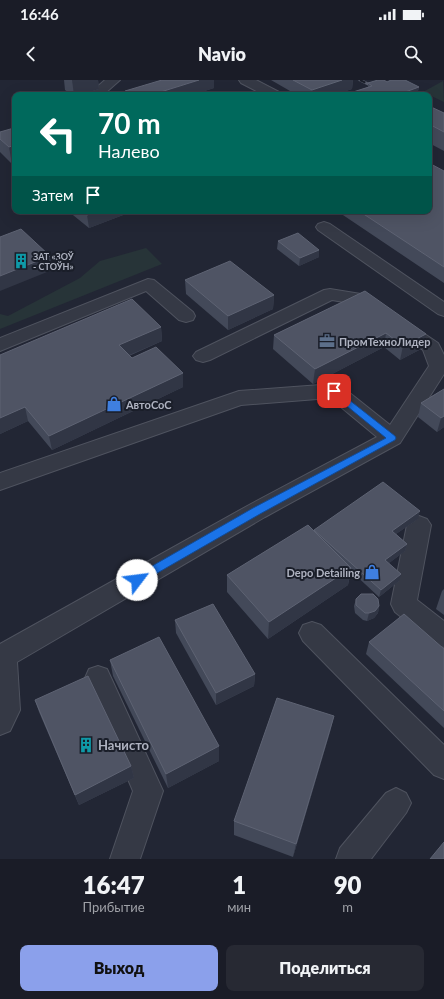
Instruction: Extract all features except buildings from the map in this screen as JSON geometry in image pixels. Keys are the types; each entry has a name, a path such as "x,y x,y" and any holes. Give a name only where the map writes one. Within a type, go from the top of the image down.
{"lane":[{"path":"99,92 113,80"},
{"path":"246,80 268,92"},
{"path":"324,228 444,310"},
{"path":"0,345 148,284 186,316"},
{"path":"0,722 6,710 2,653 257,511 392,438 439,366 431,347 361,299 330,294 203,356"},
{"path":"0,482 239,398 334,391 392,438"},
{"path":"419,525 404,604 444,636"},
{"path":"312,633 444,765"},
{"path":"98,678 148,791 125,859"},
{"path":"351,859 396,803"}],"shaded area":[{"path":"443,81 444,102 432,96 432,92 423,92"},
{"path":"146,248 162,264 0,329 0,314 8,316 80,278 100,261"}],"railway":[{"path":"360,80 384,92"}],"place":[{"name":"ЗАТ «ЗОЎ - СТОЎН»","path":"21,261"},
{"name":"ПромТехноЛидер","path":"327,341"},
{"name":"АвтоСоС","path":"114,404"},
{"name":"Depo Detailing","path":"372,572"},
{"name":"Начисто","path":"86,745"}],"route":[{"path":"137,580 257,511 392,438 334,391"}]}
